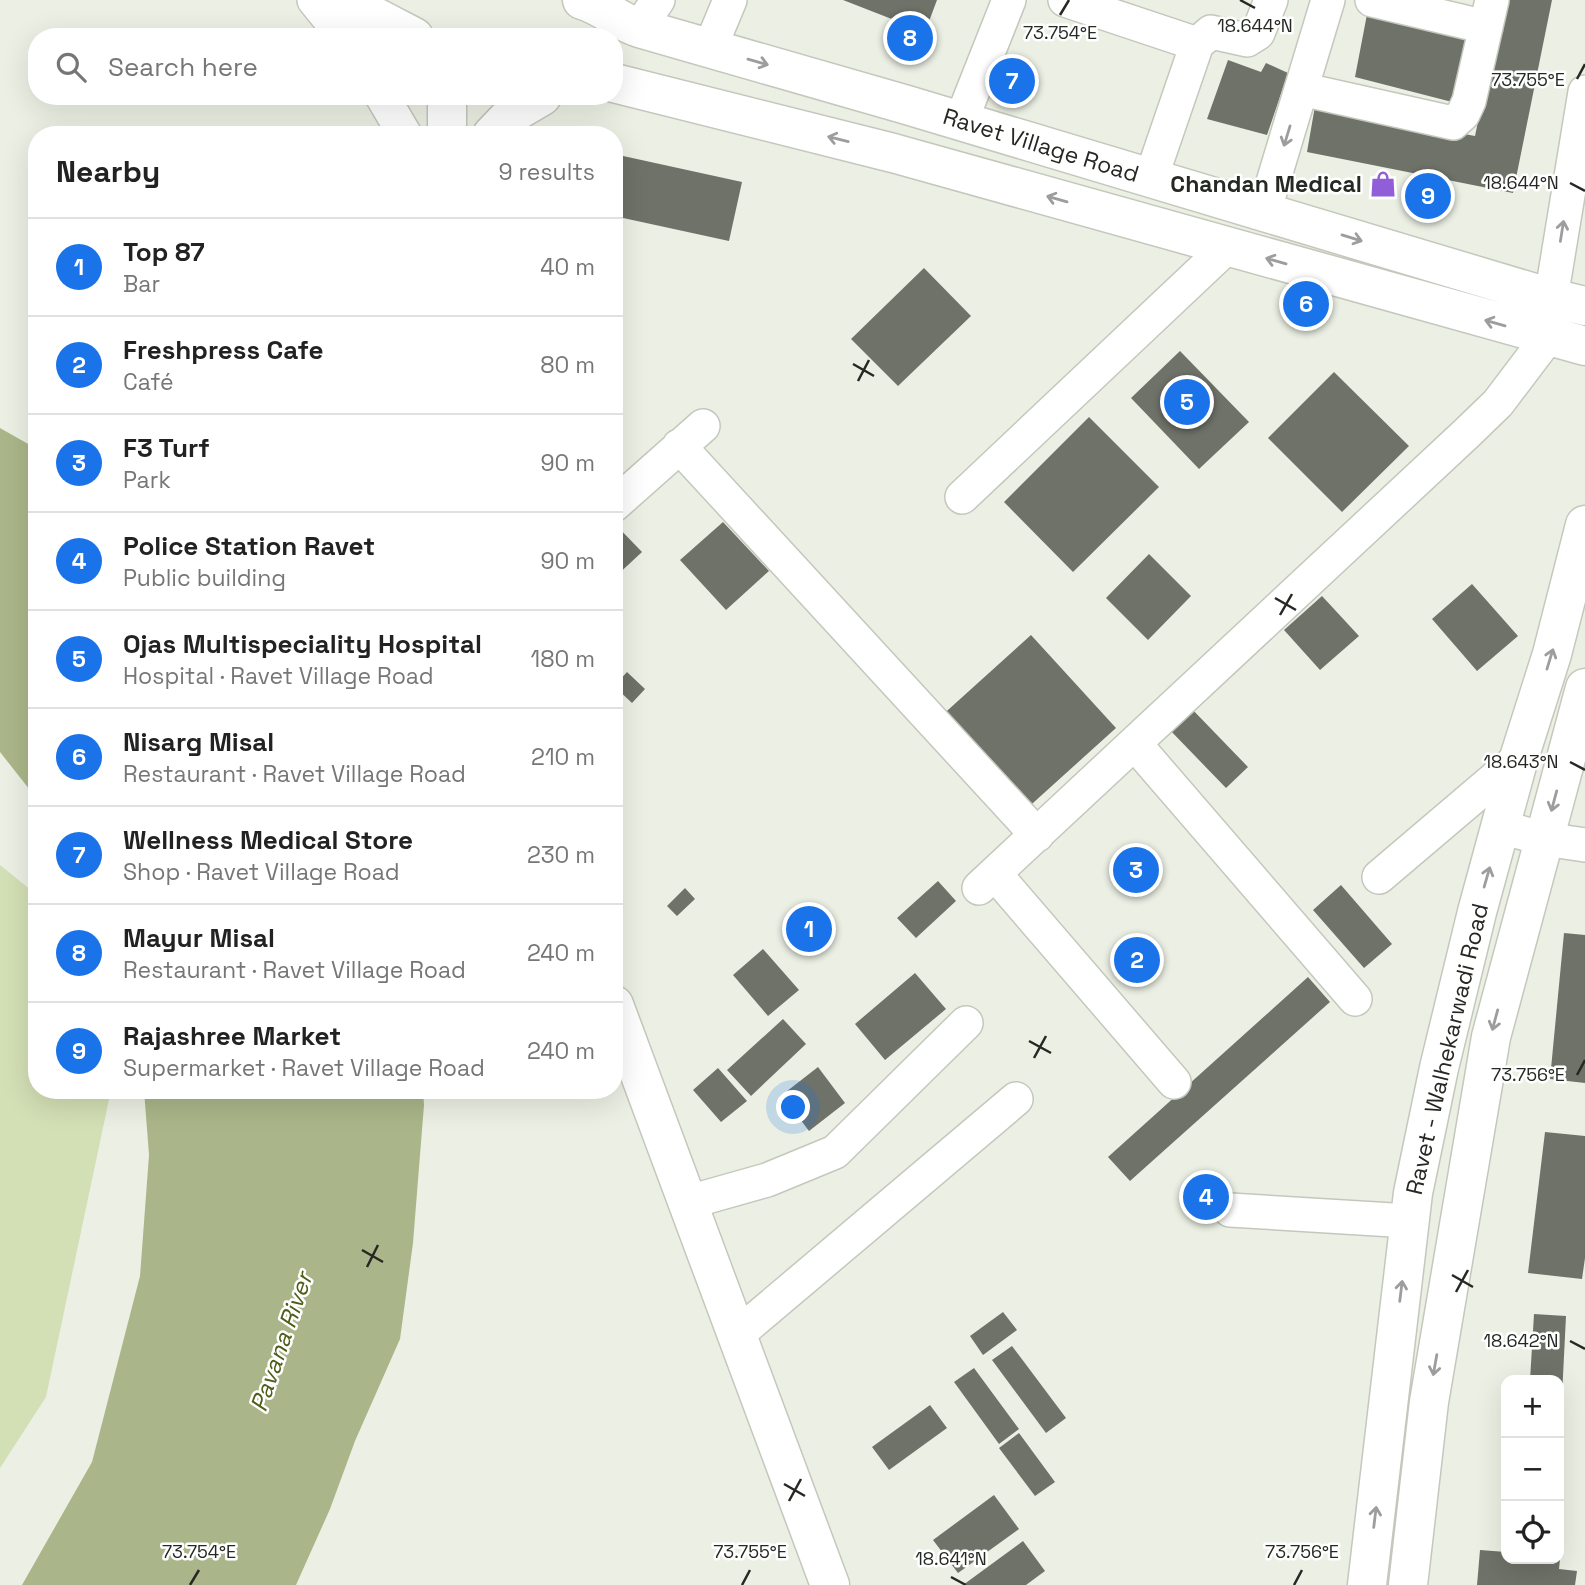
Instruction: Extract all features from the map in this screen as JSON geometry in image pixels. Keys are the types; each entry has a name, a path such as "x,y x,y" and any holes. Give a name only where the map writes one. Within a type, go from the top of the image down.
{"main road":[{"path":"343,0 398,28"},
{"path":"410,28 407,16 412,0"},
{"name":"Ravet Village Road","path":"582,0 640,17 710,48 1568,302"},
{"path":"623,67 629,42 640,17"},
{"name":"Ravet Village Road","path":"623,85 893,153 1585,347"},
{"path":"447,105 447,126"},
{"path":"501,126 513,113 527,105"},
{"path":"1568,302 1585,347"},
{"name":"Ravet - Walhekarwadi Road","path":"1367,1585 1413,1193 1439,1068 1477,912 1519,758 1552,654 1585,525"},
{"name":"Ravet - Walhekarwadi Road","path":"1408,1585 1429,1402 1491,1037 1585,688"},
{"path":"623,1029 830,1585"}],"street":[{"path":"314,0 337,28"},
{"path":"710,48 730,0"},
{"path":"961,121 1009,0"},
{"path":"1065,0 1197,44"},
{"path":"1151,178 1197,44 1211,32 1247,40 1258,33 1271,0"},
{"path":"1264,212 1328,0"},
{"path":"1301,89 1453,122 1463,114 1469,101 1489,13 1372,0"},
{"path":"1174,1082 987,881 1498,404 1548,337 1568,302 1585,93"},
{"path":"387,105 400,126"},
{"path":"961,497 1227,247"},
{"path":"623,497 691,436 1037,835"},
{"path":"1135,744 1355,999"},
{"path":"1379,877 1519,758"},
{"path":"1501,827 1544,839 1585,845"},
{"path":"689,1202 767,1180 835,1152 966,1023"},
{"path":"738,1334 1016,1099"},
{"path":"1230,1210 1409,1221"}],"shaded area":[{"path":"0,865 28,888 28,1099 109,1099 46,1397 0,1468"}],"water":[{"path":"0,428 28,444 28,788 0,752"},
{"name":"Pavana River","path":"145,1099 424,1099 413,1243 400,1339 296,1585 22,1585 92,1462 140,1276 149,1155"}],"building":[{"path":"843,0 937,0 925,32"},
{"path":"1503,0 1552,0 1513,193 1307,152 1315,106 1475,136"},
{"path":"1368,9 1473,31 1456,103 1355,77"},
{"path":"1228,60 1261,72 1266,63 1288,73 1267,135 1207,119"},
{"path":"623,156 742,182 729,241 623,218"},
{"path":"924,268 971,316 898,386 851,339"},
{"path":"1180,351 1249,422 1199,469 1131,398"},
{"path":"1334,372 1409,446 1342,512 1268,438"},
{"path":"1089,417 1159,487 1073,572 1004,502"},
{"path":"723,522 769,571 726,610 680,560"},
{"path":"623,532 642,552 623,570"},
{"path":"1149,554 1191,596 1148,640 1106,598"},
{"path":"1472,584 1518,636 1477,671 1432,619"},
{"path":"1322,596 1359,636 1320,670 1284,630"},
{"path":"1031,635 1116,728 1023,812 938,719"},
{"path":"627,672 645,689 632,703 623,694 623,676"},
{"path":"1189,706 1248,767 1226,788 1167,727"},
{"path":"938,881 956,901 916,938 897,918"},
{"path":"1341,885 1392,944 1364,968 1313,910"},
{"path":"685,888 695,899 677,916 667,906"},
{"path":"1564,933 1585,935 1585,1083 1550,1079"},
{"path":"763,949 799,990 768,1016 733,975"},
{"path":"915,973 946,1009 885,1060 855,1024"},
{"path":"1308,977 1330,1002 1130,1181 1108,1157"},
{"path":"783,1019 806,1044 751,1096 727,1070"},
{"path":"818,1067 845,1103 809,1131 782,1095"},
{"path":"718,1068 747,1101 721,1122 693,1090"},
{"path":"1545,1132 1585,1136 1585,1258 1582,1279 1528,1273"},
{"path":"1003,1312 1017,1330 983,1355 970,1336"},
{"path":"1534,1314 1566,1316 1563,1375 1530,1375"},
{"path":"1012,1346 1066,1418 1046,1433 992,1360"},
{"path":"974,1368 1019,1429 999,1444 954,1382"},
{"path":"930,1405 947,1428 889,1470 872,1447"},
{"path":"1019,1433 1055,1482 1035,1496 999,1448"},
{"path":"994,1495 1019,1529 958,1573 933,1540"},
{"path":"1023,1541 1045,1571 1026,1585 963,1585"},
{"path":"1480,1550 1501,1552 1501,1564 1560,1564 1559,1569 1577,1571 1575,1585 1477,1585"}],"place":[{"name":"Mayur Misal","path":"910,38"},
{"name":"Wellness Medical Store","path":"1012,81"},
{"name":"Chandan Medical","path":"1383,184"},
{"name":"Rajashree Market","path":"1428,196"},
{"name":"Nisarg Misal","path":"1306,304"},
{"name":"Ojas Multispeciality Hospital","path":"1187,402"},
{"name":"F3 Turf","path":"1136,870"},
{"name":"Top 87","path":"809,929"},
{"name":"Freshpress Cafe","path":"1137,960"},
{"name":"Police Station Ravet","path":"1206,1197"}]}
